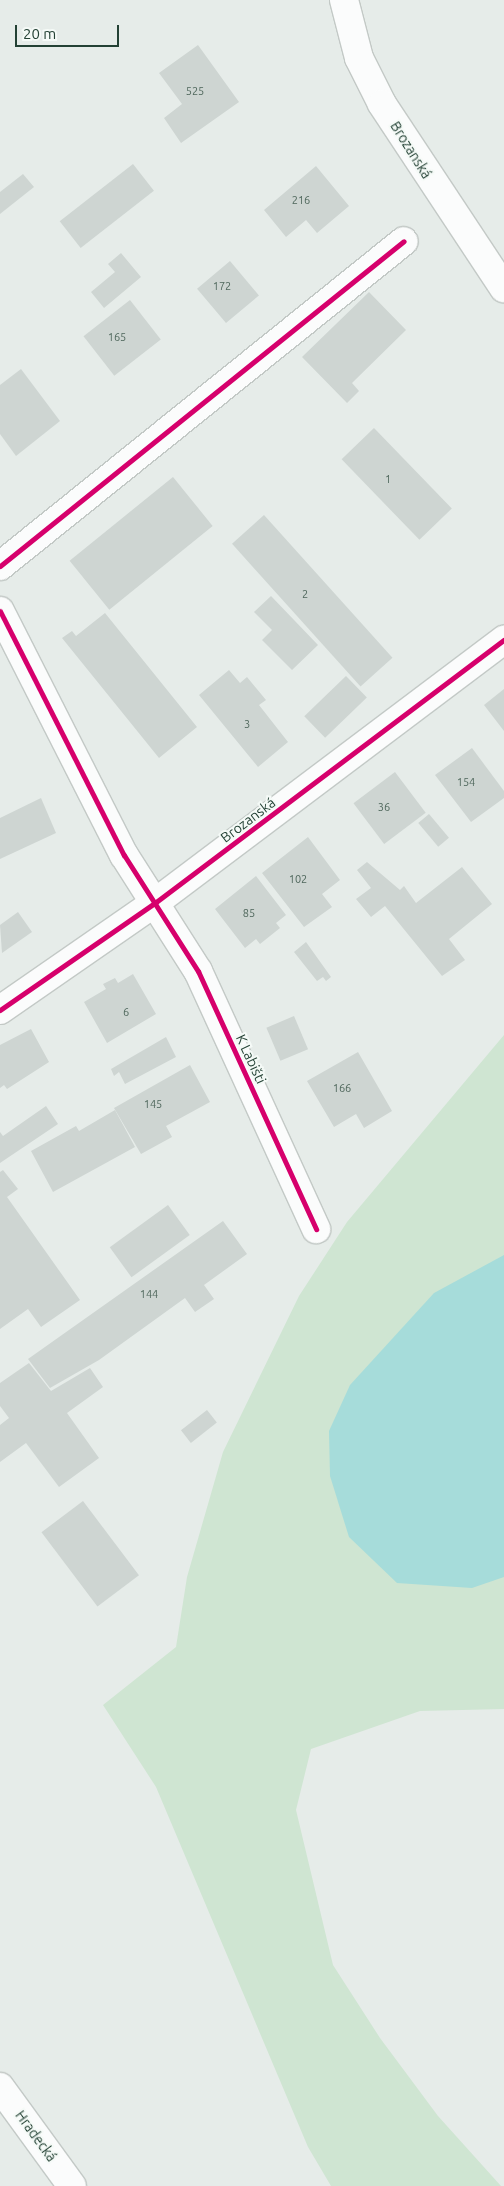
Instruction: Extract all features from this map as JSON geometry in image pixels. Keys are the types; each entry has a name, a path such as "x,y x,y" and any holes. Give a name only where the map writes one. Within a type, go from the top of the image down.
{"street":[{"name":"Brozanská","path":"344,0 359,58 382,104 504,288"},
{"path":"0,566 404,241"},
{"name":"K Labišti","path":"0,611 124,855 156,902 198,971 316,1229"},
{"name":"Brozanská","path":"0,1010 156,902 504,640"},
{"name":"Hradecká","path":"2,2095 72,2186"}],"green space":[{"path":"504,1035 504,1709 420,1711 311,1749 296,1810 333,1965 380,2038 438,2116 501,2186 331,2186 308,2147 156,1787 103,1705 176,1647 187,1577 223,1452 299,1296 347,1222"}],"water":[{"path":"504,1255 504,1577 472,1588 397,1583 349,1537 330,1476 329,1431 350,1385 434,1293"}],"building":[{"path":"198,45 239,102 181,143 164,118 182,104 159,73"},
{"path":"133,164 154,191 81,248 60,221"},
{"path":"316,166 349,206 317,233 306,220 286,237 264,210"},
{"path":"23,174 34,187 0,214 0,192"},
{"path":"121,253 141,277 104,308 91,292 115,272 108,264"},
{"path":"230,261 259,295 226,323 197,289"},
{"path":"369,292 406,330 352,383 359,391 347,403 302,357"},
{"path":"130,300 161,339 114,376 84,336"},
{"path":"21,369 60,421 16,456 0,434 0,385"},
{"path":"374,428 452,509 419,540 342,459"},
{"path":"173,477 213,526 109,610 70,561"},
{"path":"264,515 392,658 361,686 232,544"},
{"path":"271,596 318,645 292,670 262,640 272,630 254,612"},
{"path":"105,613 197,727 159,758 62,638 72,631 76,636"},
{"path":"229,670 240,683 247,677 266,700 259,705 288,742 258,767 199,695"},
{"path":"346,676 367,698 325,738 304,716"},
{"path":"504,689 504,731 484,705"},
{"path":"472,748 504,791 504,798 471,822 435,775"},
{"path":"395,772 426,813 384,844 353,803"},
{"path":"41,798 56,833 0,859 0,818"},
{"path":"429,814 449,838 438,847 418,823"},
{"path":"308,837 340,880 322,894 332,907 304,927 262,873"},
{"path":"367,862 400,890 404,886 416,903 462,867 492,904 449,939 465,960 442,976 385,906 371,917 356,899 371,888 357,870"},
{"path":"256,876 286,915 276,923 280,928 260,944 256,939 245,948 215,909"},
{"path":"18,912 32,932 2,953 0,925"},
{"path":"306,942 331,977 326,981 323,977 317,981 294,952"},
{"path":"133,974 156,1014 107,1043 84,1002 106,989 103,984 115,978 118,983"},
{"path":"294,1016 308,1049 280,1061 266,1028"},
{"path":"31,1029 49,1062 7,1089 4,1085 0,1088 0,1045"},
{"path":"166,1037 176,1057 125,1084 119,1072 114,1076 111,1069"},
{"path":"358,1052 392,1111 364,1128 356,1114 334,1127 307,1081"},
{"path":"190,1065 210,1102 166,1126 172,1137 141,1154 114,1108"},
{"path":"46,1106 58,1124 0,1163 0,1132 3,1136"},
{"path":"115,1110 135,1147 53,1192 31,1151 76,1126 79,1131"},
{"path":"3,1170 18,1189 7,1197 80,1300 41,1327 28,1309 0,1329 0,1172"},
{"path":"168,1205 190,1235 131,1277 110,1247"},
{"path":"223,1221 247,1254 204,1285 214,1299 195,1312 185,1298 99,1360 50,1388 28,1359"},
{"path":"29,1363 51,1391 90,1368 103,1387 67,1413 99,1458 59,1487 26,1443 0,1462 0,1425 9,1418 0,1406 0,1383"},
{"path":"207,1410 217,1423 191,1443 181,1430"},
{"path":"83,1501 139,1575 97,1607 41,1532"}],"cycle path":[{"path":"0,566 404,241"},
{"path":"0,611 124,855 198,971 316,1229"},
{"path":"0,1010 156,902 504,640"}]}
